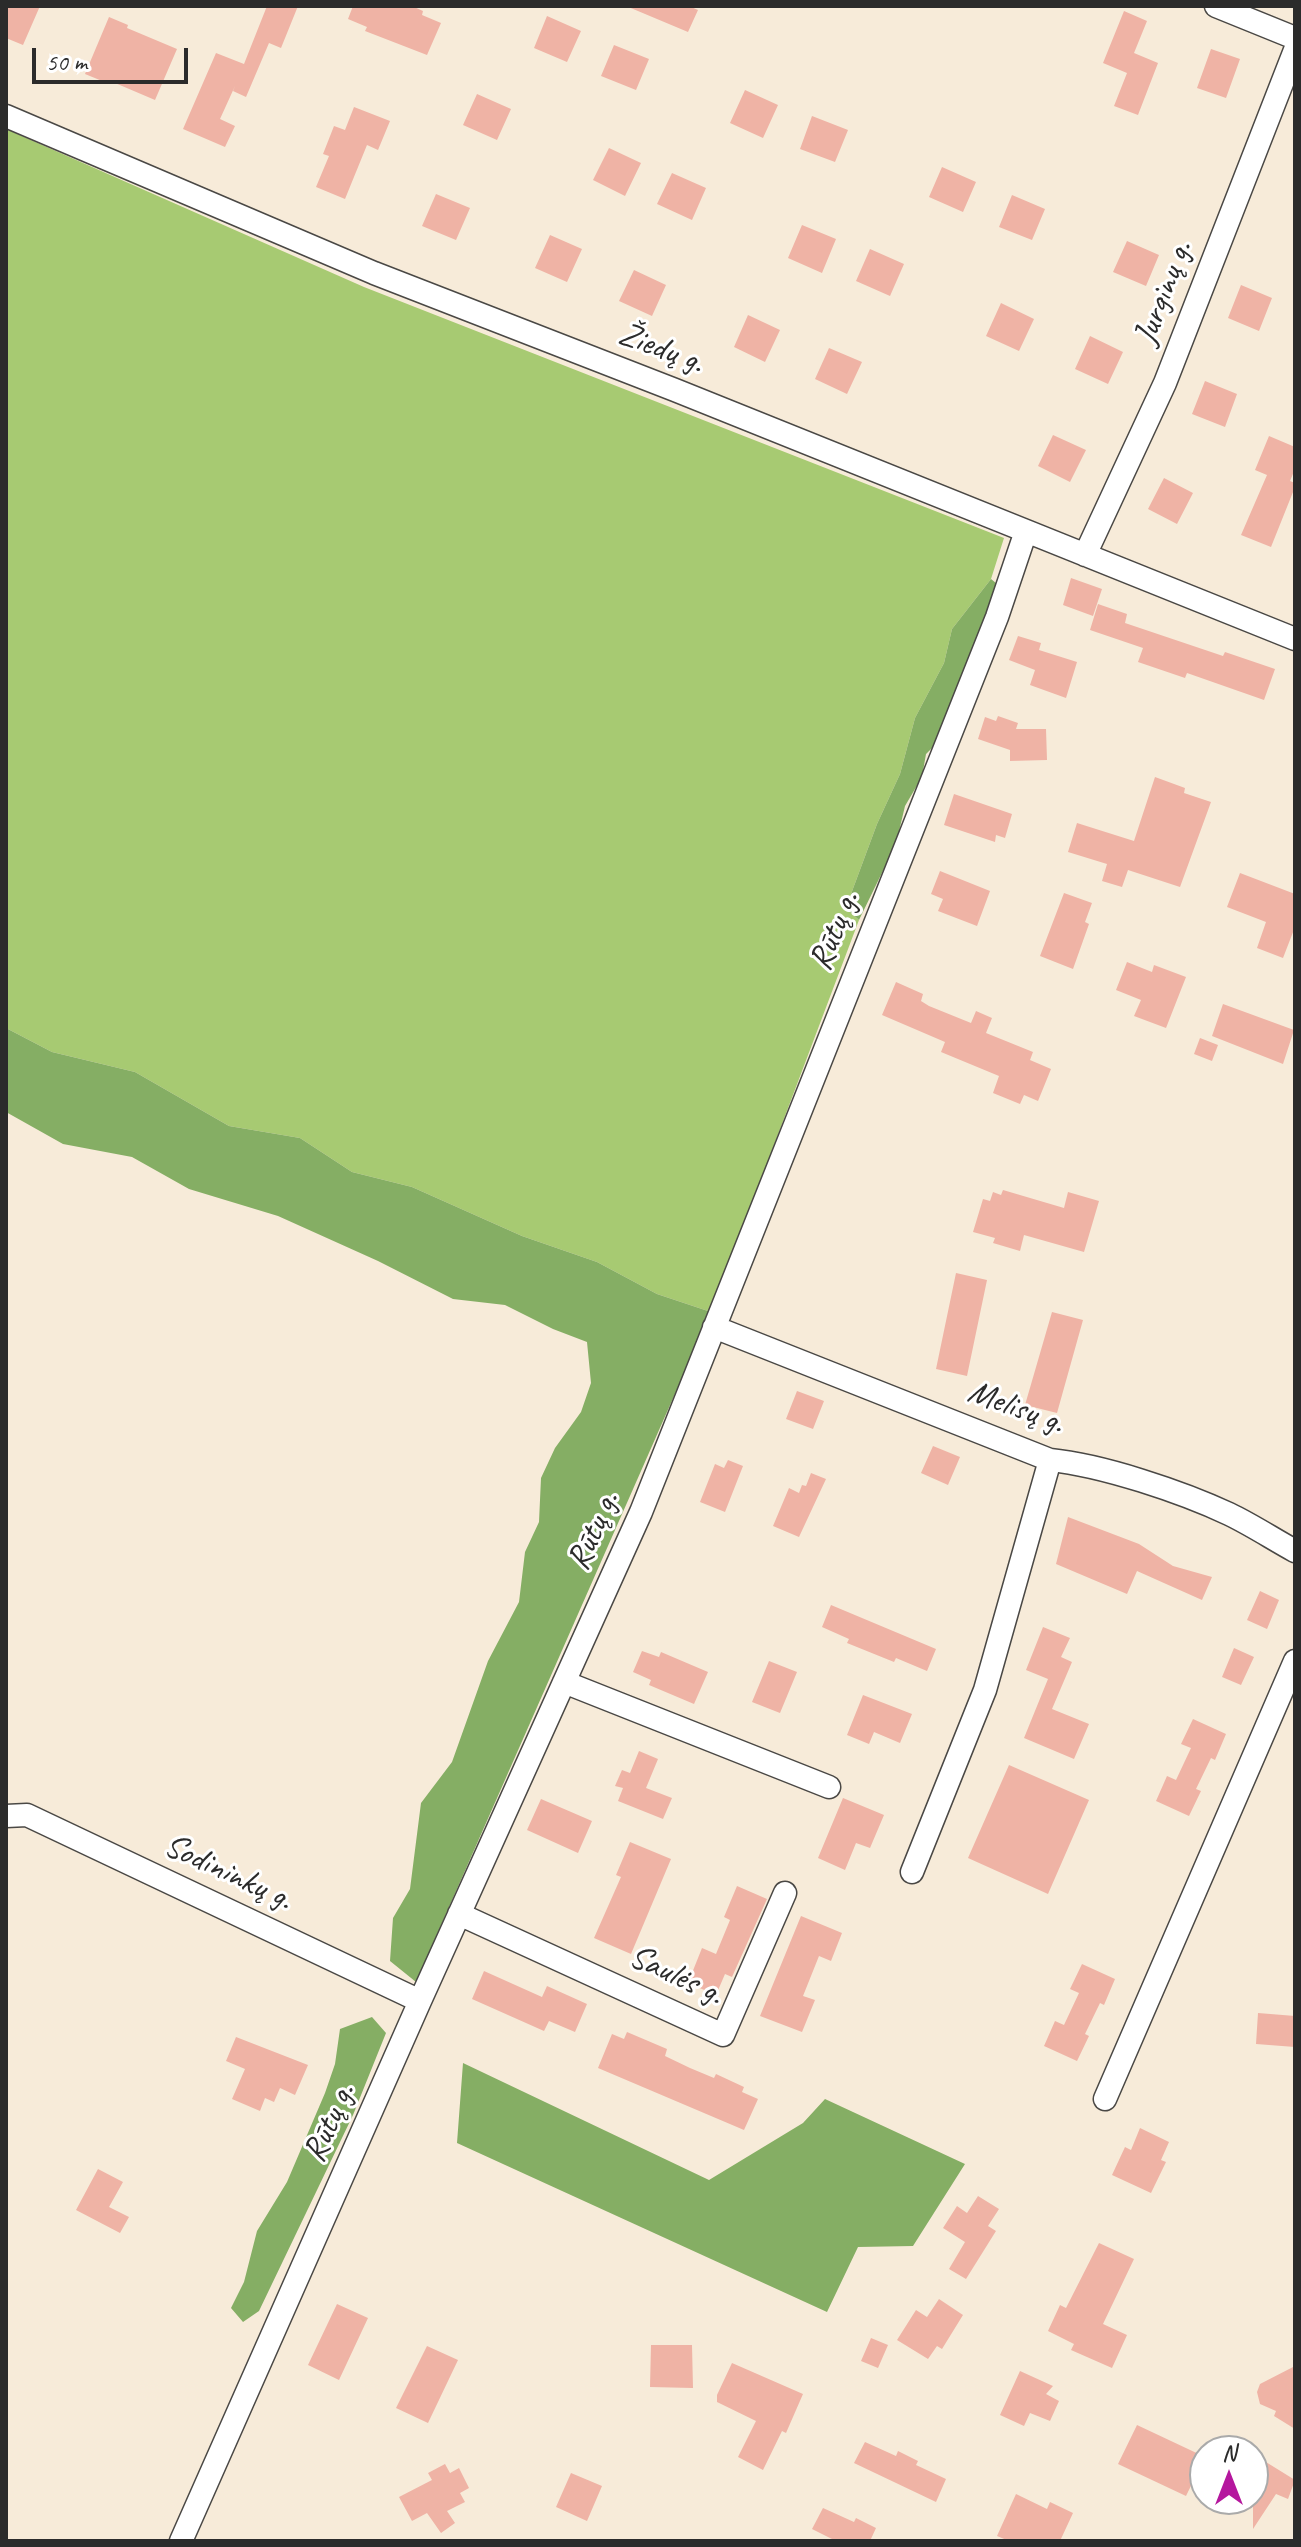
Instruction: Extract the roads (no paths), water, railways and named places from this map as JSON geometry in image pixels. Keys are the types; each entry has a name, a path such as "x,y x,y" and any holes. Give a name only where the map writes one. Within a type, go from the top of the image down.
{"street":[{"path":"1216,6 1295,38"},
{"name":"Jurginų g.","path":"1085,555 1165,383 1295,50"},
{"name":"Žiedų g.","path":"6,116 374,273 675,390 1295,639"},
{"name":"Rūtų g.","path":"181,2541 641,1512 997,617 1026,531"},
{"name":"Melisų g.","path":"714,1327 1050,1460 1071,1462 1144,1482 1229,1514 1295,1551"},
{"path":"912,1872 985,1690 1050,1460"},
{"path":"1105,2099 1295,1661"},
{"path":"564,1682 829,1787"},
{"name":"Sodininkų g.","path":"6,1816 27,1815 420,2001"},
{"name":"Saulės g.","path":"459,1914 723,2035 785,1893"}]}
